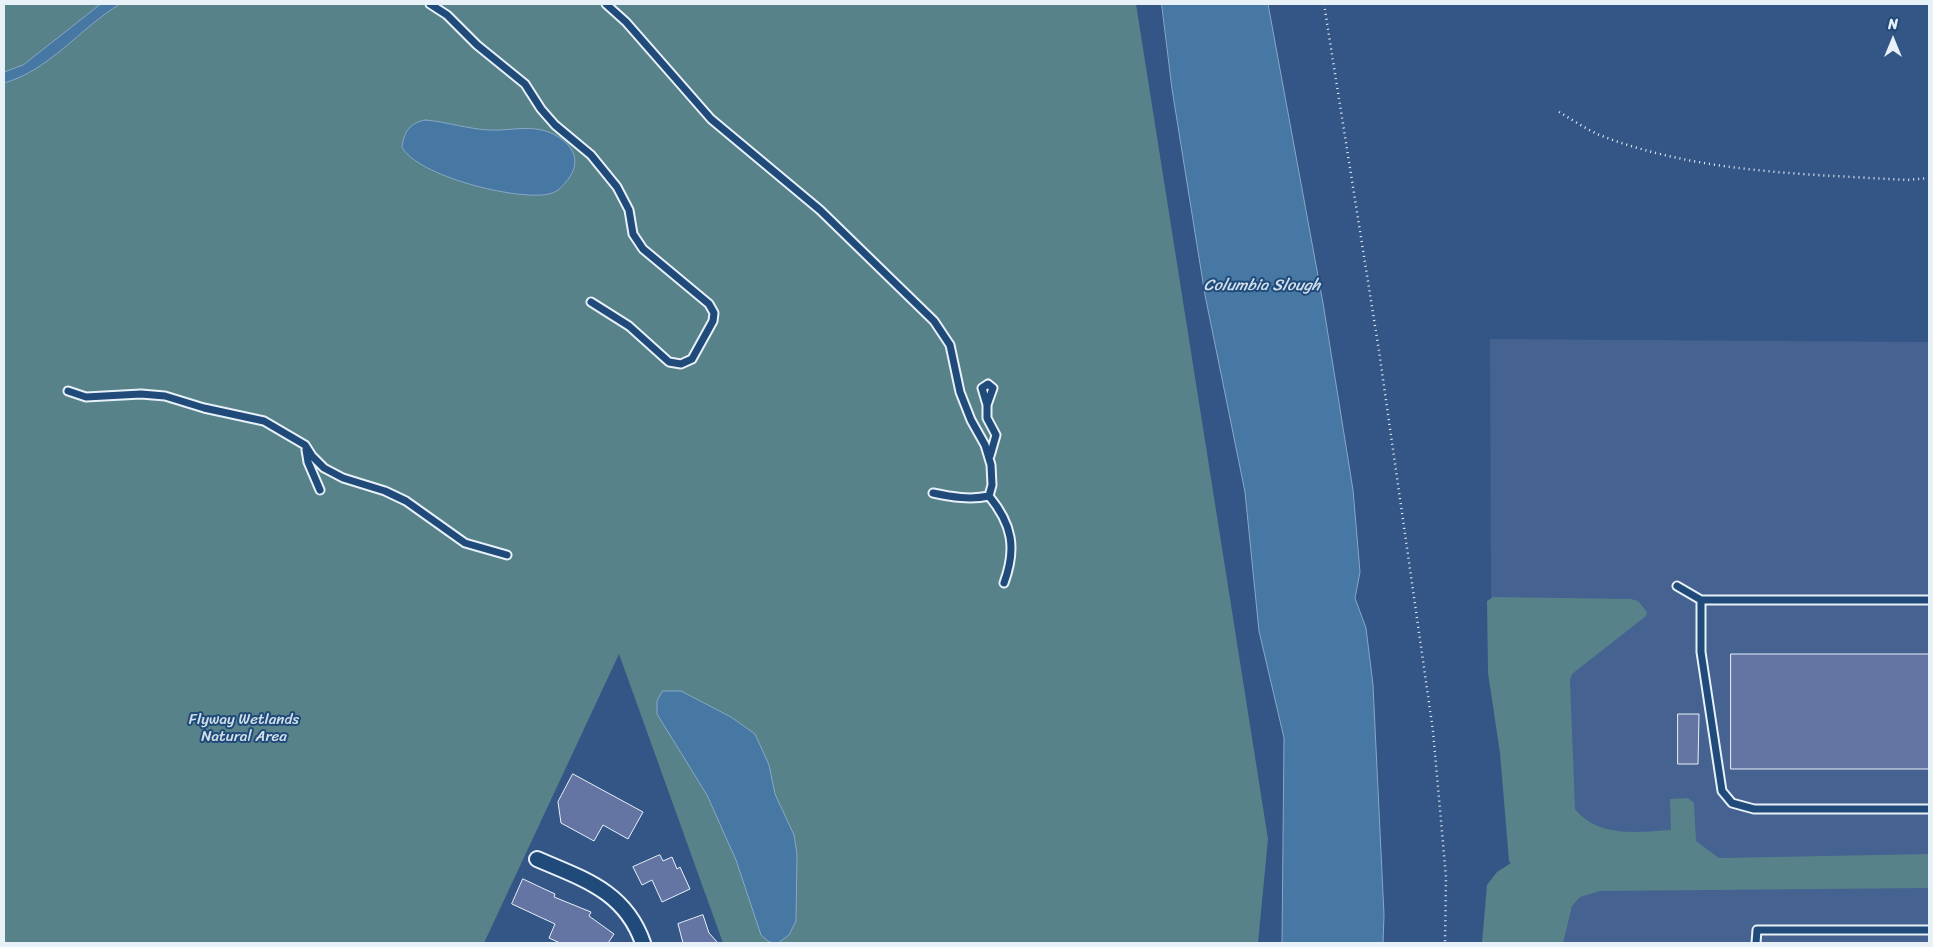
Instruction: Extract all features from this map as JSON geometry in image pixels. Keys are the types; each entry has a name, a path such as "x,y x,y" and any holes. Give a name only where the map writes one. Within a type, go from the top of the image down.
{"street":[{"path":"537,859 587,881 613,897 633,921 643,943"}],"lane":[{"path":"430,4 447,16 477,45 525,84 541,109 555,125 591,155 617,187 629,210 633,234 643,249 708,304 714,313 713,321 692,359 681,364 669,362 629,326 591,302"},
{"path":"606,4 626,22 711,119 820,210 934,321 950,345 960,392 970,420 985,445 989,459 992,485 989,496 1008,524 1010,565 1004,583"},
{"path":"68,391 86,396 141,394 165,396 204,408 264,421 305,445 312,456 324,468 343,478 385,492 406,502 465,542 507,556"},
{"path":"987,405 988,422 996,435 989,459"},
{"path":"305,445 308,462 320,490"},
{"path":"933,493 978,498 989,496"},
{"path":"1677,586 1701,600 1929,600"},
{"path":"1701,600 1701,652 1722,791 1732,803 1754,809 1929,809"},
{"path":"1756,943 1757,930 1929,930"}],"path":[{"path":"1324,4 1379,351 1433,732 1446,877 1445,943"},
{"path":"1559,112 1602,135 1670,156 1770,172 1907,180 1929,178"}],"shaded area":[{"path":"1490,339 1929,342 1929,943 1508,943 1510,859 1491,593"}],"green space":[{"name":"Flyway Wetlands Natural Area","path":"4,4 1136,4 1268,839 1258,943 723,943 619,654 484,943 4,943"},
{"path":"1493,597 1631,599 1638,601 1647,612 1646,616 1572,674 1570,680 1575,809 1584,818 1595,825 1619,831 1671,830 1670,799 1688,798 1694,803 1696,841 1719,858 1929,854 1929,888 1600,891 1580,897 1572,906 1563,943 1482,943 1487,885 1497,872 1511,863 1509,861 1500,753 1488,673 1487,601"}],"water":[{"path":"101,4 120,4 36,69 4,83 4,72 23,65"},
{"name":"Columbia Slough","path":"1162,4 1268,4 1323,303 1353,490 1360,572 1355,598 1366,628 1373,685 1384,915 1383,943 1282,943 1284,738 1259,631 1245,492 1205,295 1172,89"},
{"path":"426,120 481,129 529,128 551,133 559,137 570,148 575,162 573,170 567,181 558,190 549,194 515,194 469,184 427,168 411,158 402,147 406,132 412,125"},
{"path":"663,691 681,691 731,717 755,734 769,765 775,794 794,835 797,854 796,921 789,935 778,943 769,942 761,935 736,860 707,795 657,714 657,701"}],"building":[{"path":"1731,654 1929,654 1929,769 1731,769"},
{"path":"1678,714 1699,714 1698,764 1678,764"},
{"path":"573,774 643,812 628,839 603,825 594,841 561,823 558,802"},
{"path":"660,855 663,861 672,857 677,869 680,867 690,889 662,902 652,880 642,885 633,867"},
{"path":"523,879 555,894 554,897 591,912 589,916 614,934 608,943 560,943 549,938 555,924 512,904"},
{"path":"703,915 709,933 718,943 683,943 678,924"}]}
